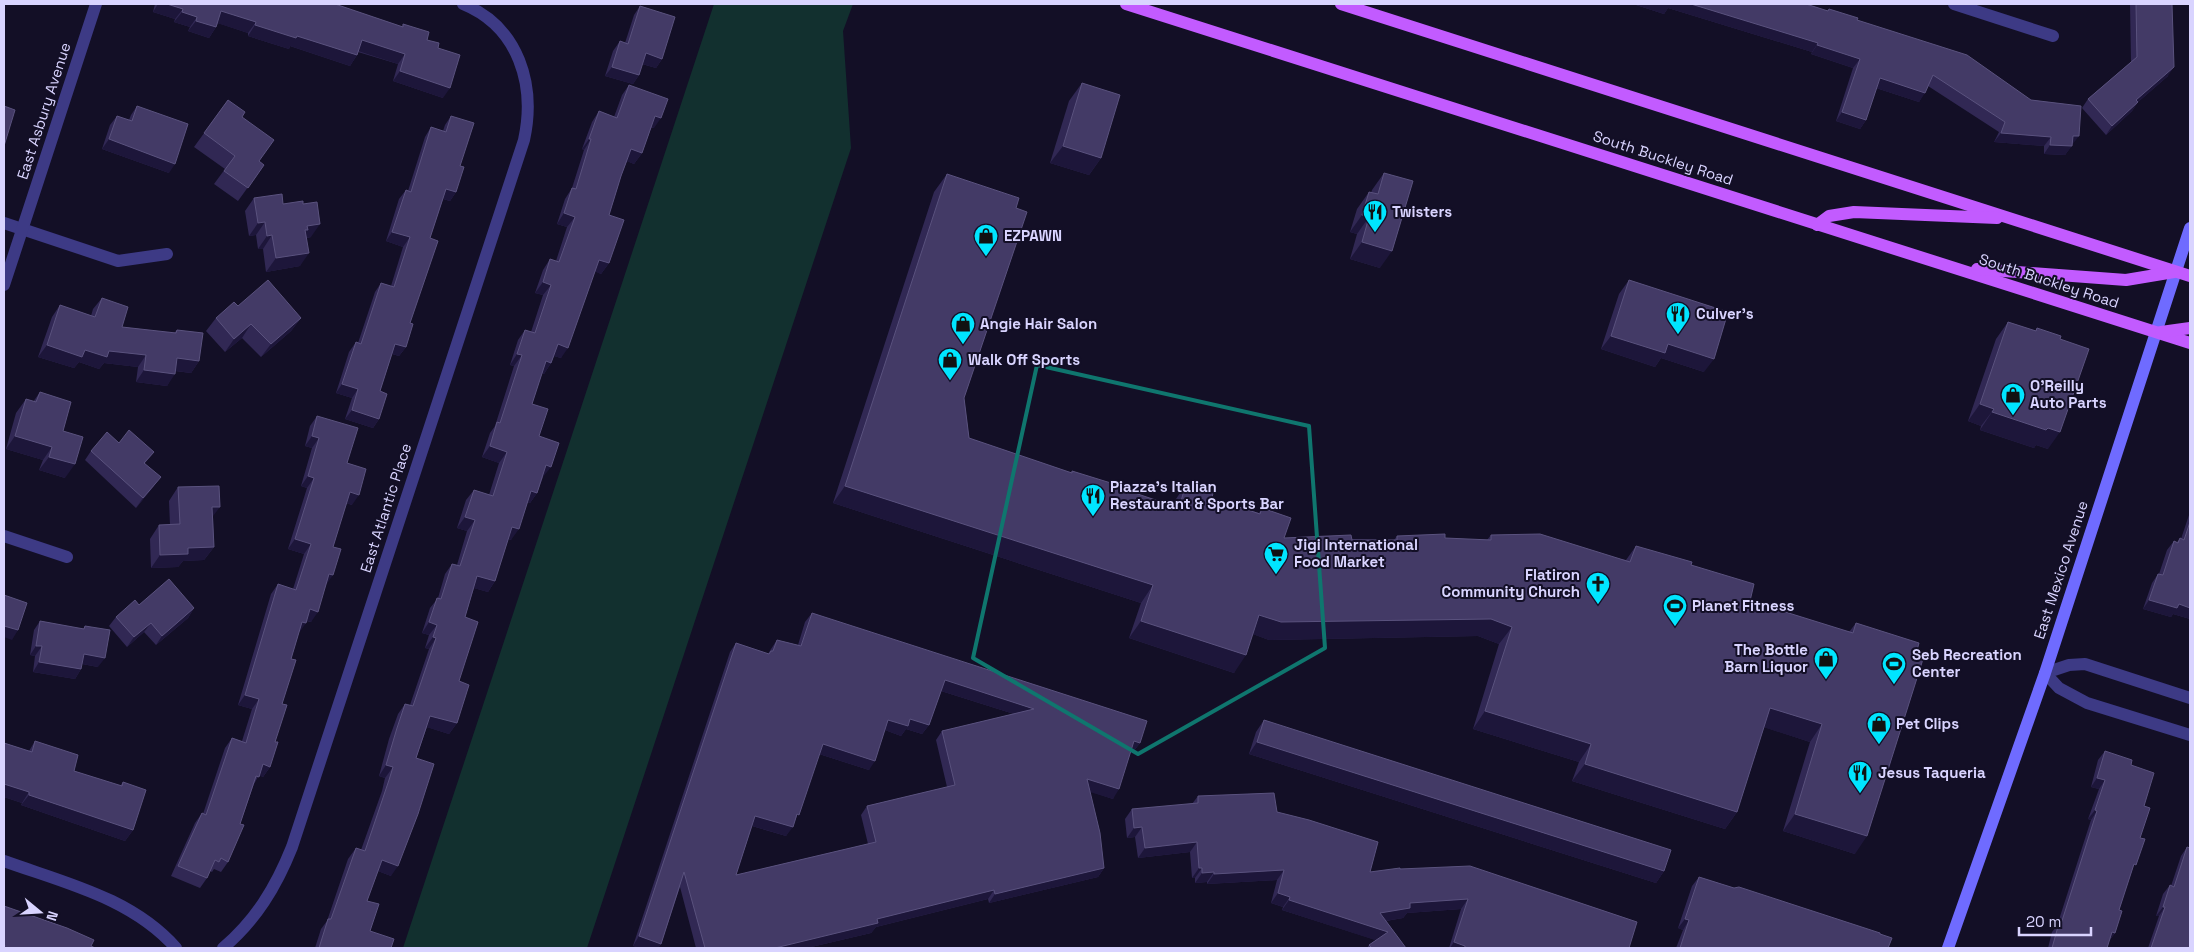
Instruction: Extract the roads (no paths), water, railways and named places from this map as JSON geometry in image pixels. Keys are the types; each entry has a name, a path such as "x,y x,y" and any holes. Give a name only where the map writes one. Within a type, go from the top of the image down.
{"main road":[{"name":"South Buckley Road","path":"1126,4 2190,343"},
{"path":"1341,4 2190,276"},
{"path":"1817,225 1829,216 1854,212 2012,219"},
{"path":"1950,266 2012,273 2126,280 2176,271"},
{"path":"2156,332 2190,328"}],"street":[{"name":"East Asbury Avenue","path":"4,286 96,4"},
{"name":"East Atlantic Place","path":"223,948 238,936 260,910 279,880 292,847 524,140 529,105 527,82 519,58 508,40 488,19 463,4"},
{"path":"1954,4 2052,36"},
{"path":"4,223 118,261 167,254"},
{"name":"East Mexico Avenue","path":"1948,948 2045,673 2190,228"},
{"path":"4,536 67,557"},
{"path":"2190,698 2085,664 2069,665 2045,673 2059,688 2087,703 2190,735"},
{"path":"4,861 106,898 133,911 161,931 176,948"}],"place":[{"name":"Twisters","path":"1375,233"},
{"name":"EZPAWN","path":"986,257"},
{"name":"Culver's","path":"1678,335"},
{"name":"Angie Hair Salon","path":"963,345"},
{"name":"Walk Off Sports","path":"950,381"},
{"name":"O'Reilly Auto Parts","path":"2013,416"},
{"name":"Piazza's Italian Restaurant & Sports Bar","path":"1093,517"},
{"name":"Jigi International Food Market","path":"1276,575"},
{"name":"Flatiron Community Church","path":"1598,605"},
{"name":"Planet Fitness","path":"1675,627"},
{"name":"The Bottle Barn Liquor","path":"1826,680"},
{"name":"Seb Recreation Center","path":"1894,685"},
{"name":"Pet Clips","path":"1879,745"},
{"name":"Jesus Taqueria","path":"1860,794"}]}
